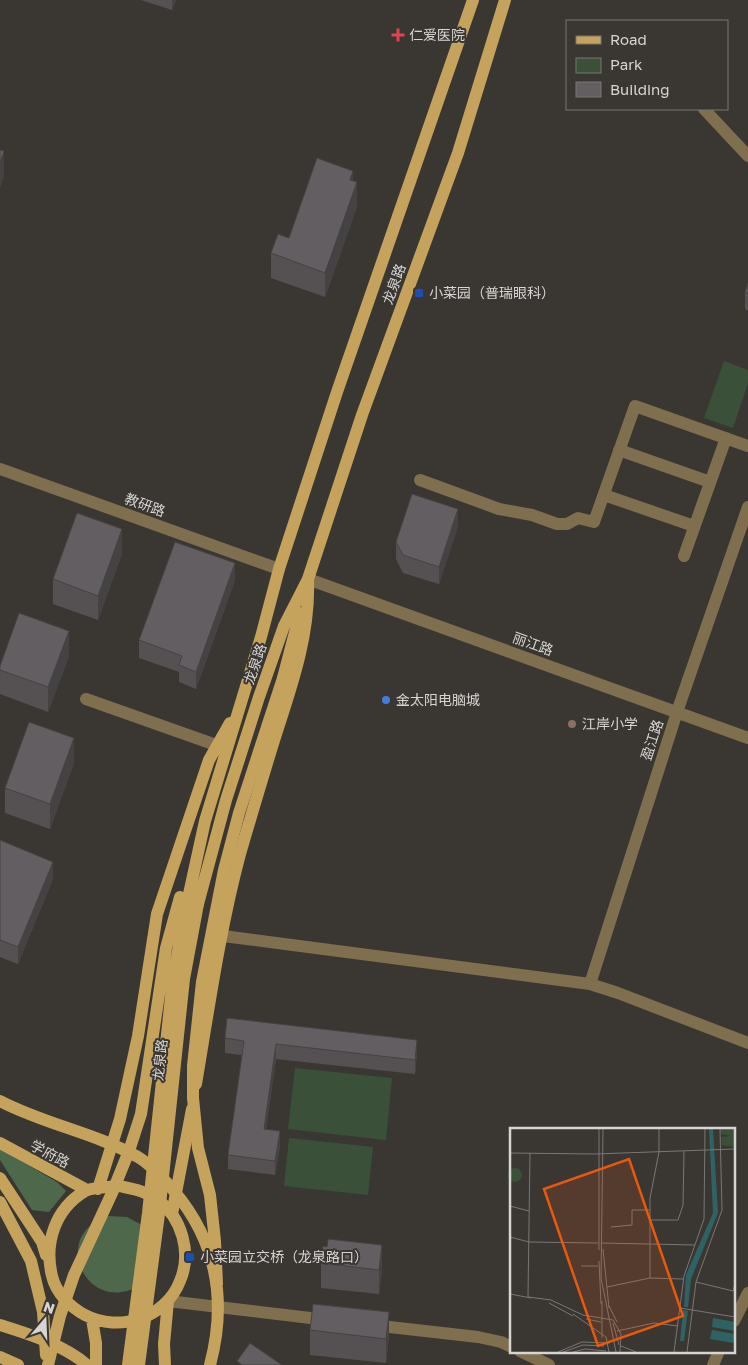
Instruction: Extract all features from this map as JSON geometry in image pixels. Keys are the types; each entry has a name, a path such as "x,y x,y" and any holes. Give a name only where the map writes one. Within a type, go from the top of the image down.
{"main road":[{"name":"龙泉路","path":"139,1365 159,1214 184,979 188,901 186,870 205,821 262,637 279,569 337,392 473,0"},
{"name":"龙泉路","path":"128,1365 148,1213 173,978 188,901 226,800 284,626 308,579 362,415 458,152 505,0"},
{"path":"218,1365 216,1343 219,1306 215,1241 210,1195 198,1148 192,1098 193,1066 202,982 224,870 283,678 308,579"},
{"path":"172,1214 236,869 294,678 306,622 308,579"},
{"path":"92,1189 120,1119 138,1036 158,914 209,760 239,708"},
{"path":"47,1365 60,1316 74,1275 112,1193 141,1114 166,948 188,901"},
{"path":"0,1102 24,1114 92,1137 139,1158 166,1181 189,1208 206,1239 217,1284"},
{"name":"学府路","path":"0,1143 92,1189"},
{"path":"0,1178 42,1242 53,1280 62,1296 75,1309 92,1319 109,1323 128,1322 147,1317 168,1301 180,1282 186,1259 183,1235 172,1214 158,1200 139,1190 119,1186 92,1189 69,1205 56,1222 49,1241 48,1262"},
{"path":"0,1202 31,1260 43,1312 47,1365"},
{"path":"165,1365 164,1344 168,1301"},
{"path":"92,1319 96,1342 96,1365"},
{"path":"0,1325 23,1332 76,1357 87,1365"},
{"path":"76,1357 86,1357 92,1351 96,1342"},
{"path":"210,1365 216,1343"},
{"path":"0,1357 18,1365"}],"street":[{"path":"705,110 748,156"},
{"path":"420,480 499,508 532,514 557,524 567,524 578,518 594,522 635,406 748,446"},
{"path":"684,556 726,438"},
{"path":"619,450 710,482"},
{"name":"教研路","path":"0,469 279,569"},
{"path":"604,495 694,526"},
{"name":"盈江路","path":"590,984 677,712 745,524 748,507"},
{"name":"丽江路","path":"308,579 748,738"},
{"path":"86,699 216,745"},
{"path":"223,936 590,984 748,1042"},
{"path":"736,1317 748,1294"},
{"path":"168,1301 342,1321"},
{"path":"362,1324 478,1337 510,1346"},
{"path":"522,1352 550,1365"},
{"path":"713,1365 720,1352"}],"green space":[{"path":"724,361 748,370 748,383 733,428 704,418"},
{"path":"295,1068 392,1078 386,1140 288,1129"},
{"path":"289,1138 373,1147 368,1195 284,1186"},
{"path":"0,1149 57,1182 66,1191 49,1212 32,1210 0,1160"},
{"path":"109,1216 127,1217 142,1225 139,1286 120,1292 103,1290 90,1282 81,1269 78,1254 81,1238 91,1225"}],"building":[{"path":"0,150 4,151 0,163"},
{"path":"317,158 353,171 350,180 357,182 325,273 271,253 278,234 289,238"},
{"path":"748,283 748,294 745,292"},
{"path":"412,494 458,509 439,567 403,555 396,542"},
{"path":"77,513 122,529 98,596 53,579"},
{"path":"175,542 235,563 196,672 179,665 182,656 139,640"},
{"path":"19,613 69,631 48,687 0,670"},
{"path":"29,722 74,738 50,804 5,788"},
{"path":"0,840 53,862 18,947 0,940"},
{"path":"227,1018 417,1040 415,1060 276,1044 264,1129 280,1131 275,1161 228,1155 244,1041 225,1038"},
{"path":"328,1239 382,1245 379,1270 321,1263 323,1246 327,1247"},
{"path":"313,1304 389,1312 386,1339 310,1330"},
{"path":"250,1343 282,1365 242,1365 237,1361"}],"place":[{"name":"仁爱医院","path":"398,35"},
{"name":"小菜园（普瑞眼科）","path":"419,293"},
{"name":"金太阳电脑城","path":"386,700"},
{"name":"江岸小学","path":"572,724"},
{"name":"小菜园立交桥（龙泉路口）","path":"190,1257"}]}
